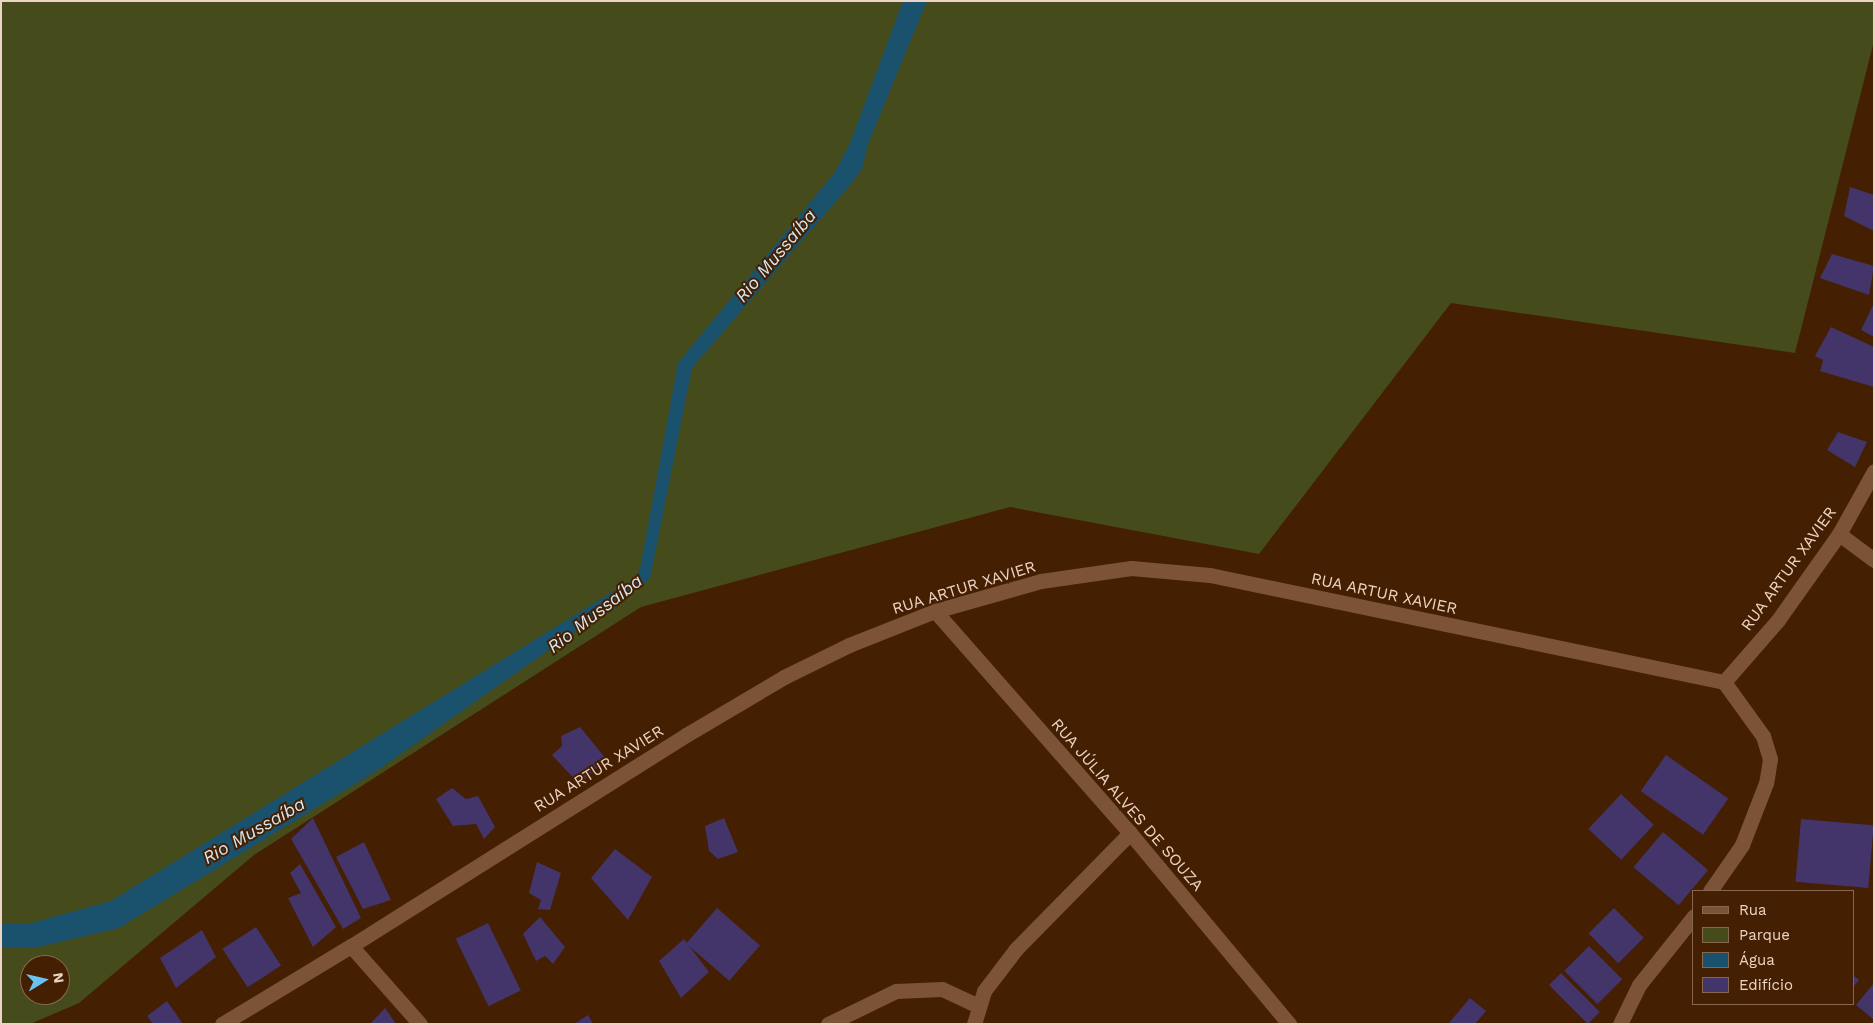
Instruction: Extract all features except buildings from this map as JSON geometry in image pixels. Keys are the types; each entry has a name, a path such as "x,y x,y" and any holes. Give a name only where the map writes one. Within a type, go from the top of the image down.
{"street":[{"name":"RUA ARTUR XAVIER","path":"222,1024 351,946 686,735 784,677 849,645 935,611 1041,581 1122,570 1210,575 1724,682 1778,620 1839,534 1874,471"},
{"path":"1839,534 1874,560"},
{"name":"RUA JÚLIA ALVES DE SOUZA","path":"935,611 1130,833 1290,1024"},
{"path":"1711,890 1742,845 1766,783 1770,758 1763,736 1724,682"},
{"path":"974,1024 984,991 1016,949 1130,833"},
{"path":"1620,1024 1639,985 1692,919"},
{"path":"351,946 420,1024"},
{"path":"828,1024 896,991 942,989 978,1006"}],"green space":[{"path":"1,1 1874,1 1874,41 1795,353 1451,303 1259,554 1010,507 641,607 254,855 79,1003 30,1024 1,1024"}],"water":[{"name":"Rio Mussaíba","path":"903,1 927,1 868,144 862,169 692,368 650,579 378,770 119,928 34,948 1,948 1,924 31,923 111,901 635,578 640,569 678,363 835,172 850,143"}]}
